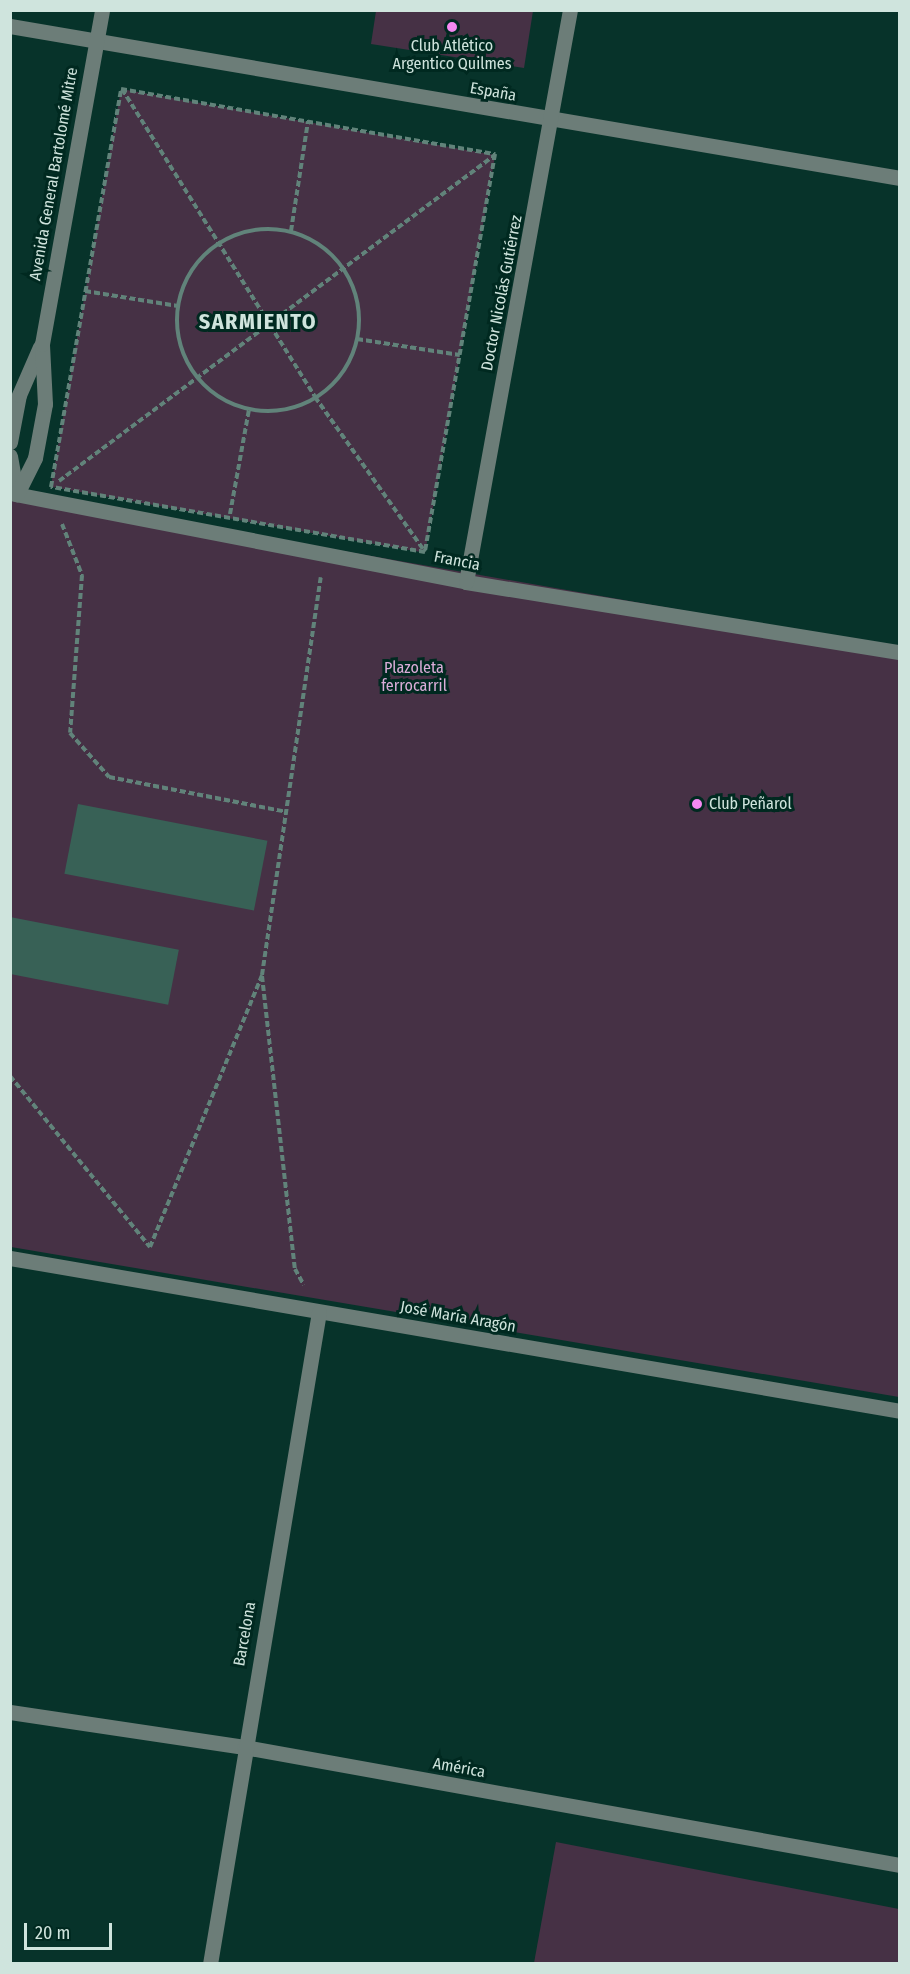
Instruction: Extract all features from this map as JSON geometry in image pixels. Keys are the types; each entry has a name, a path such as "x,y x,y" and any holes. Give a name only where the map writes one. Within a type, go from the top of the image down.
{"street":[{"name":"Avenida General Bartolomé Mitre","path":"14,493 35,458 45,404 42,345 102,10"},
{"name":"Doctor Nicolás Gutiérrez","path":"466,582 552,121 570,10"},
{"name":"España","path":"10,26 97,39 552,121 900,178"},
{"name":"Avenida General Bartolomé Mitre","path":"10,442 19,395 42,345"},
{"path":"10,456 14,493"},
{"name":"Francia","path":"14,493 53,493 325,554 466,582 900,652"},
{"name":"José María Aragón","path":"10,1258 900,1411"},
{"name":"Barcelona","path":"210,1964 244,1748 320,1312"},
{"name":"América","path":"10,1712 244,1748 900,1865"}],"path":[{"path":"121,89 495,154"},
{"path":"121,89 315,397 425,552"},
{"path":"121,89 53,493 82,575 69,733 109,777 287,812"},
{"path":"291,231 308,121"},
{"path":"53,493 267,321 495,154"},
{"path":"425,552 495,154"},
{"path":"262,228 291,231 317,242 341,265 359,311 357,339 348,364 315,397 284,410 249,409 210,391 196,376 180,347 178,306 191,270 218,244 262,228"},
{"path":"86,291 178,306"},
{"path":"357,339 460,355"},
{"path":"229,518 249,409"},
{"path":"53,493 229,518 425,552"},
{"path":"10,1076 150,1247 262,975 328,535"},
{"path":"262,975 295,1269 320,1312"}],"green space":[{"name":"Club Atlético Argentico Quilmes","path":"376,11 533,11 524,68 371,44"},
{"path":"121,89 495,155 425,553 51,487"},
{"name":"Plazoleta ferrocarril","path":"10,493 899,648 899,1397 11,1247"},
{"path":"556,1842 899,1909 899,1963 534,1963"}],"building":[{"path":"78,804 267,841 254,911 64,874"},
{"path":"10,917 179,950 168,1005 10,974"}],"place":[{"name":"Club Atlético Argentico Quilmes","path":"452,27"},
{"name":"Club Peñarol","path":"697,804"}],"district":[{"name":"SARMIENTO","path":"258,322"}]}
